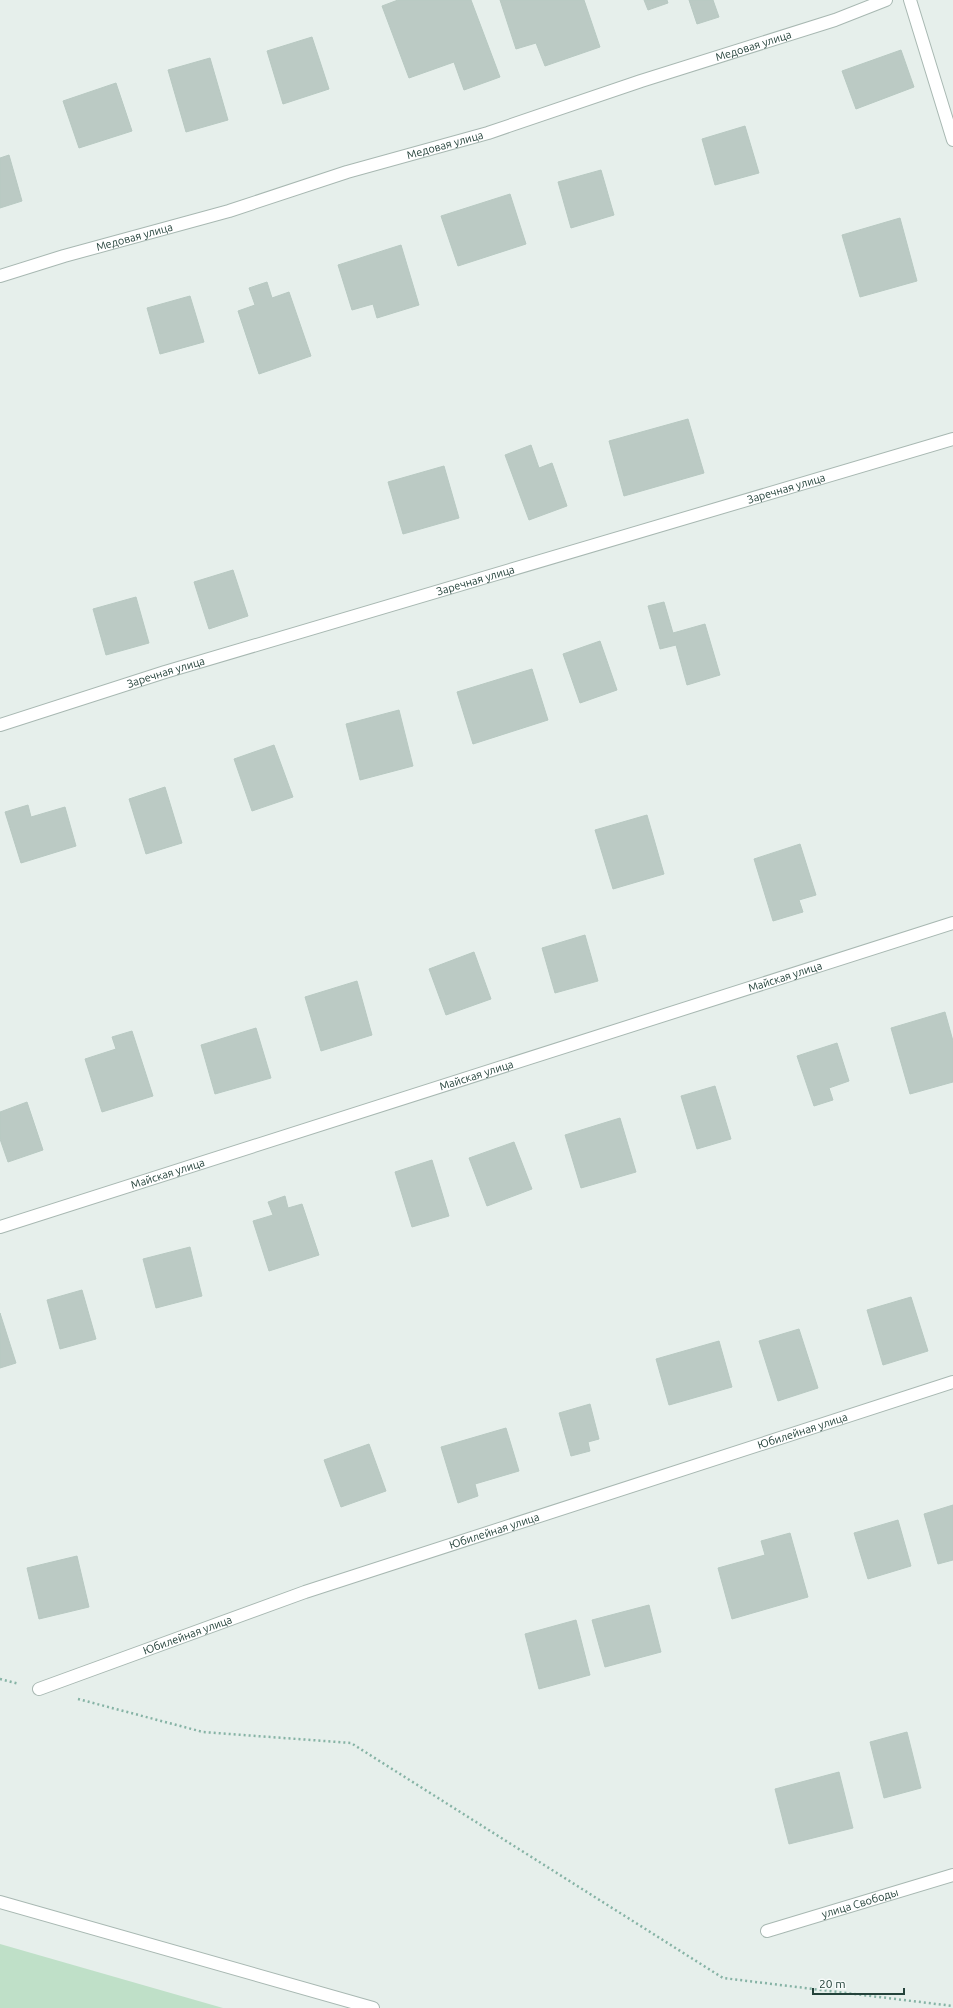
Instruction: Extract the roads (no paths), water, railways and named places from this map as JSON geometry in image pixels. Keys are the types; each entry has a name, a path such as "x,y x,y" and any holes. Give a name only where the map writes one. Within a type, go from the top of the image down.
{"street":[{"name":"Медовая улица","path":"0,276 64,256 229,211 348,172 488,133 641,81 835,20 886,0"},
{"path":"910,0 953,140"},
{"name":"Заречная улица","path":"0,725 172,669 953,439"},
{"name":"Майская улица","path":"0,1227 953,923"},
{"name":"Юбилейная улица","path":"39,1689 306,1592 953,1382"},
{"name":"улица Свободы","path":"768,1931 953,1875"},
{"path":"0,1902 373,2008"}]}
